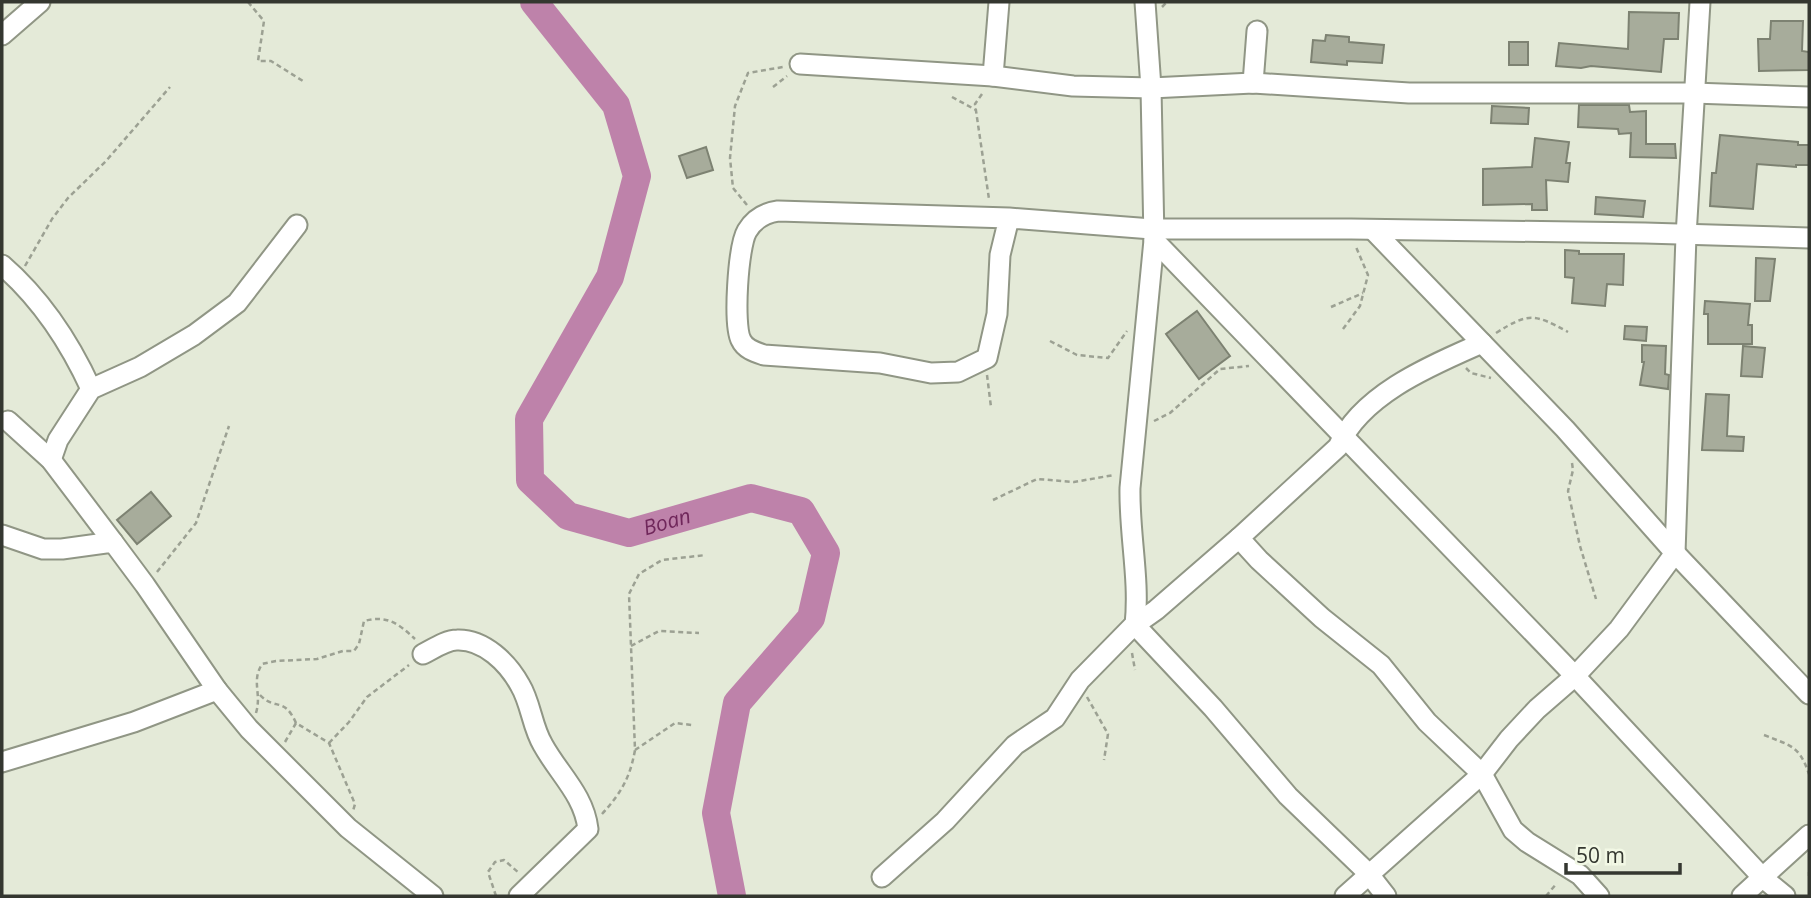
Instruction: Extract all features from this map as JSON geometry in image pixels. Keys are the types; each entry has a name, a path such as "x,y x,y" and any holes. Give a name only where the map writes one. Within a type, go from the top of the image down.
{"street":[{"path":"2,35 40,2"},
{"path":"993,76 999,2"},
{"path":"1135,625 1138,601 1129,519 1131,472 1153,234 1151,88 1145,2"},
{"path":"1345,896 1482,774 1537,709 1575,676 1619,629 1675,554 1686,236 1700,2"},
{"path":"1253,83 1257,32"},
{"path":"800,64 993,76 1073,86 1151,88 1253,83 1409,93 1693,93 1809,97"},
{"path":"1000,218 998,314 987,358 958,372 931,373 880,363 764,355 750,350 741,342 737,327 739,260 745,235 758,218 778,211 1000,218 1153,234 1350,229 1809,238"},
{"path":"51,460 58,440 91,388 140,368 194,335 237,303 297,225"},
{"path":"1373,230 1565,429 1675,554 1809,694"},
{"path":"1153,234 1575,676 1763,878 1785,896"},
{"path":"9,271 39,303 77,358 91,388"},
{"path":"882,877 945,821 1016,745 1055,718 1079,682 1135,625 1239,538 1338,447 1344,434 1370,405 1420,370 1482,343"},
{"path":"8,421 51,460 145,585 216,690 249,729 348,828 433,896"},
{"path":"2,535 43,548 62,549 113,542"},
{"path":"1239,538 1322,618 1381,665 1427,722 1482,774 1513,830 1527,842 1580,875 1599,896"},
{"path":"1135,625 1213,708 1288,796 1368,873 1386,896"},
{"path":"423,654 456,640 477,642 500,659 521,685 540,742 586,811 588,829 519,896"},
{"path":"2,762 134,722 216,690"},
{"path":"1742,896 1809,835"}],"path":[{"path":"248,2 264,21 258,61 271,61 303,81"},
{"path":"758,218 733,188 730,158 735,106 748,74 800,64"},
{"path":"993,76 975,104 983,157 1000,218"},
{"path":"9,271 36,249 52,219 68,198 106,161 170,88"},
{"path":"952,97 976,110"},
{"path":"1343,329 1360,306 1368,275 1350,229"},
{"path":"1332,307 1363,293"},
{"path":"1482,343 1517,319 1543,318 1569,332"},
{"path":"1050,341 1077,355 1108,358 1132,325"},
{"path":"1454,355 1471,373 1494,379"},
{"path":"987,358 990,407"},
{"path":"1135,431 1170,413 1220,369 1249,366"},
{"path":"145,585 196,523 229,426"},
{"path":"1570,456 1573,470 1568,491 1580,546 1596,599"},
{"path":"993,500 1037,479 1074,482 1131,472"},
{"path":"588,829 613,802 630,774 635,750 629,594 639,574 662,560 706,555"},
{"path":"249,729 258,709 256,675 262,664 317,659 354,650 359,644 364,621 379,617 388,619 414,638 423,654 367,697 329,743"},
{"path":"631,646 659,631 699,634"},
{"path":"1079,682 1108,734 1104,760"},
{"path":"259,694 267,702 281,704 290,710 296,723 329,743 355,804 348,828"},
{"path":"278,757 296,723"},
{"path":"635,750 675,723 692,725"},
{"path":"1764,735 1792,746 1803,755 1809,774"},
{"path":"495,862 488,872 496,896"}],"building":[{"path":"1629,12 1679,13 1678,39 1664,39 1661,72 1556,66 1559,43 1628,49"},
{"path":"1771,21 1803,21 1802,51 1809,52 1809,70 1759,71 1758,39 1770,39"},
{"path":"1326,35 1349,37 1349,42 1384,45 1382,63 1347,61 1347,65 1311,62 1313,40 1325,41"},
{"path":"1509,42 1528,42 1528,65 1509,65"},
{"path":"1579,105 1629,105 1630,112 1646,111 1646,144 1675,144 1676,158 1630,157 1631,133 1619,134 1618,129 1578,127"},
{"path":"1492,106 1529,108 1528,124 1491,123"},
{"path":"1720,135 1809,145 1809,165 1796,167 1757,164 1753,209 1710,206 1712,173 1716,173"},
{"path":"1535,138 1569,142 1566,163 1570,163 1568,182 1546,180 1547,210 1532,210 1532,204 1483,205 1483,169 1532,167"},
{"path":"706,147 713,170 687,178 679,156"},
{"path":"1596,197 1645,201 1643,217 1595,214"},
{"path":"1565,250 1579,251 1579,254 1624,254 1623,285 1607,284 1605,306 1572,303 1574,278 1565,277"},
{"path":"1756,258 1775,259 1770,301 1755,301"},
{"path":"1705,301 1750,304 1748,325 1752,325 1752,344 1708,344"},
{"path":"1197,311 1230,356 1199,379 1166,334"},
{"path":"1625,326 1647,327 1646,341 1624,339"},
{"path":"1642,345 1666,346 1665,374 1669,375 1668,389 1640,385 1644,362"},
{"path":"1743,346 1765,348 1762,377 1741,376"},
{"path":"1706,394 1729,395 1727,436 1744,437 1743,451 1702,450"},
{"path":"151,492 171,516 137,544 117,520"}],"waterway":[{"name":"Boan","path":"534,2 616,105 637,176 610,277 529,419 530,480 568,516 629,533 751,498 801,511 826,553 811,618 737,703 716,813 732,896"}]}
